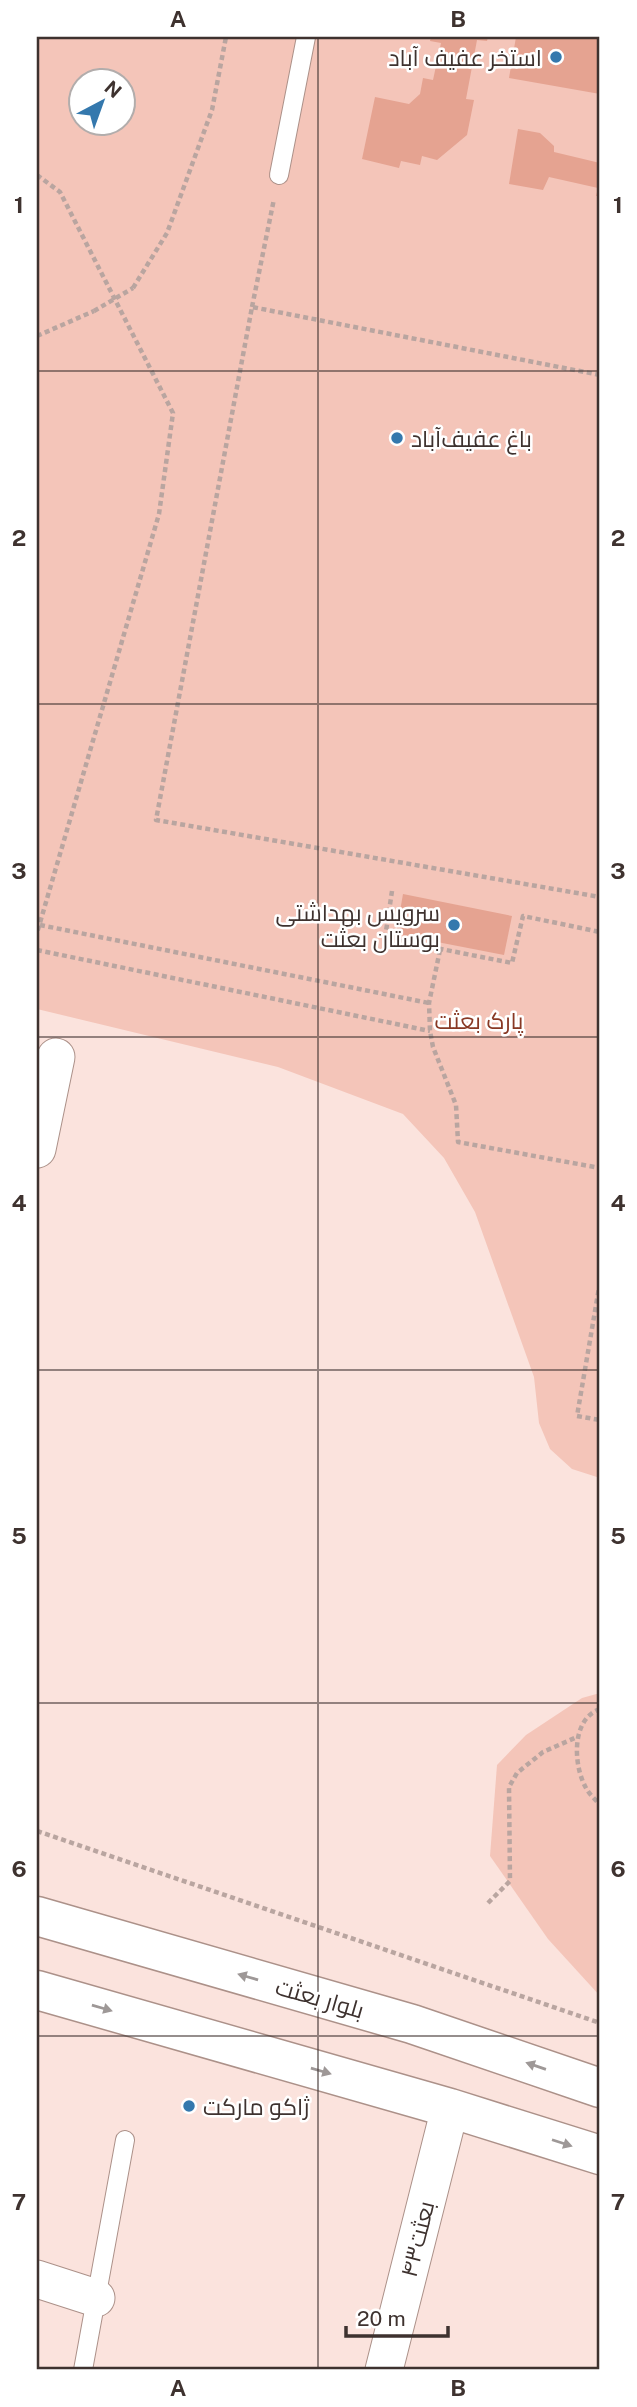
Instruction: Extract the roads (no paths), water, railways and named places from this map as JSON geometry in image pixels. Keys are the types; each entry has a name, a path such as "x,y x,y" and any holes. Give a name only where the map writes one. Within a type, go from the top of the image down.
{"main road":[{"name":"بلوار بعثت","path":"37,1916 412,2024 600,2088"},
{"path":"37,1990 450,2108 600,2155"}],"street":[{"path":"37,1149 56,1057"},
{"name":"بعثت۴۳","path":"384,2370 450,2108"},
{"path":"37,2279 96,2298"}],"lane":[{"path":"279,175 306,37"},
{"path":"83,2370 125,2140"}],"place":[{"name":"استخر عفیف آباد","path":"556,57"},
{"name":"باغ عفیف‌آباد","path":"397,438"},
{"name":"سرویس بهداشتی بوستان بعثت","path":"454,925"},
{"name":"ژاکو مارکت","path":"189,2106"}],"park label":[{"name":"پارک بعثت","path":"479,1020"}]}
